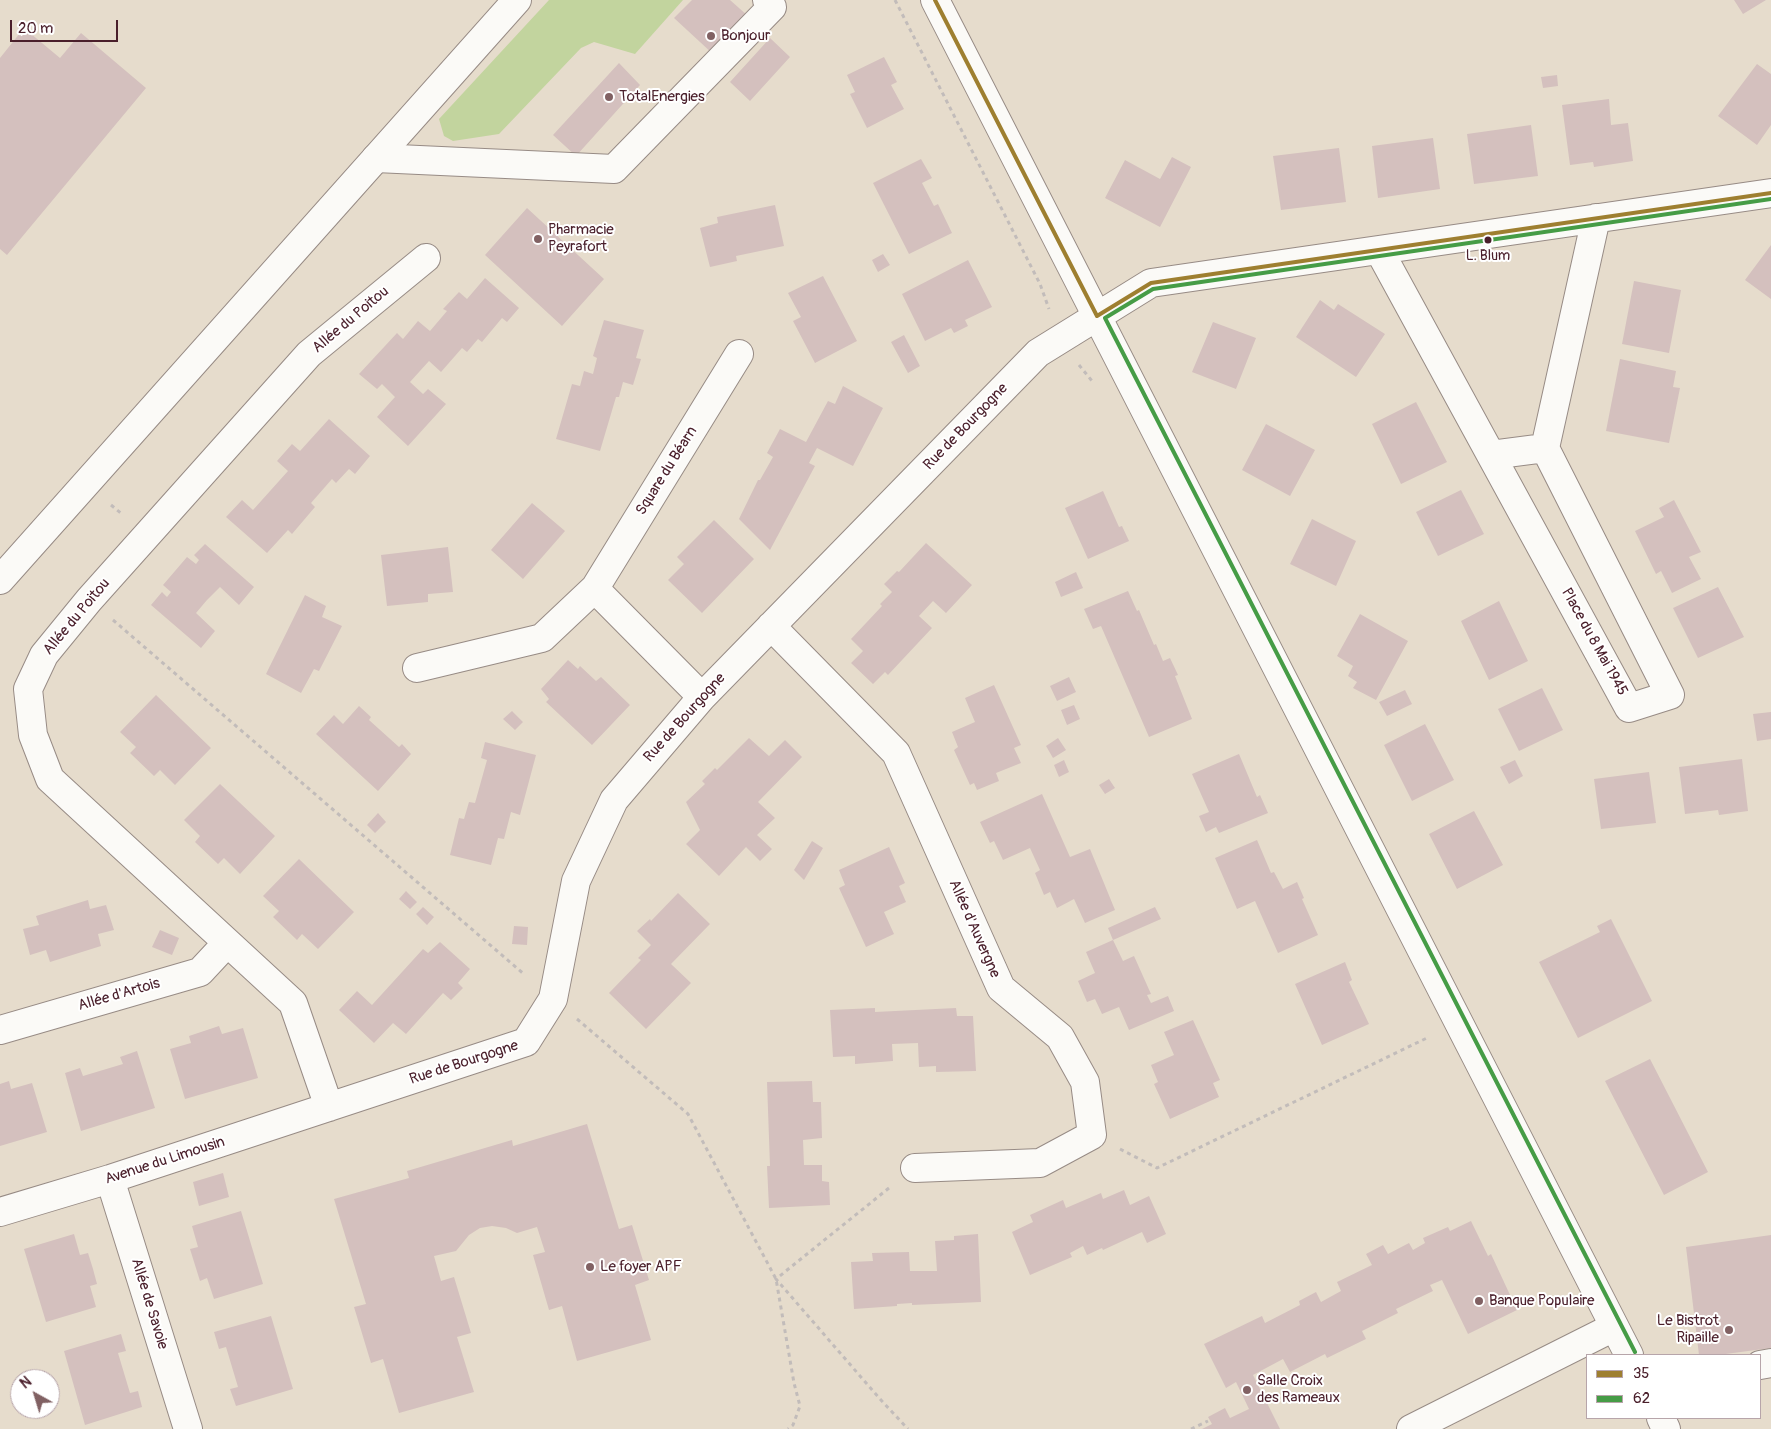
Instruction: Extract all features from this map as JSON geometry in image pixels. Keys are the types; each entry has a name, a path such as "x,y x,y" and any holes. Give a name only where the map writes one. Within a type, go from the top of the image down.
{"street":[{"path":"5,565 86,484 517,0"},
{"path":"935,0 1628,1354"},
{"path":"376,158 614,169 773,2"},
{"name":"Rue de Bourgogne","path":"329,1108 526,1042 553,999 576,882 614,800 702,697 1038,353 1151,283 1771,193"},
{"path":"1491,455 1545,448 1596,218"},
{"name":"Place du 8 Mai 1945","path":"1379,250 1629,708 1670,695 1545,448"},
{"name":"Allée du Poitou","path":"329,1108 293,1003 50,779 33,735 28,689 44,655 89,600 309,354 426,258"},
{"name":"Square du Béarn","path":"418,668 542,638 594,588 739,354"},
{"path":"594,588 702,697"},
{"name":"Allée d'Auvergne","path":"771,626 896,752 1001,988 1060,1037 1085,1082 1092,1135"},
{"name":"Allée d'Artois","path":"0,1030 200,972 227,943"},
{"name":"Avenue du Limousin","path":"0,1212 110,1179 329,1108"},
{"path":"915,1168 1040,1163 1092,1135"},
{"name":"Allée de Savoie","path":"110,1179 188,1429"},
{"path":"1411,1429 1614,1327"}],"path":[{"path":"86,484 147,536"},
{"path":"89,600 688,1114 776,1278 908,1429"},
{"path":"1092,1135 1157,1168 1459,1023"},
{"path":"776,1278 915,1168"},
{"path":"776,1278 794,1383 800,1406 792,1426 788,1429"},
{"path":"1191,1429 1208,1421"}],"green space":[{"path":"549,0 683,0 635,54 594,42 581,48 499,134 453,141 444,136 439,119"}],"building":[{"name":"Bonjour","path":"692,0 730,0 748,16 713,54 674,18"},
{"path":"1734,0 1766,0 1743,14"},
{"path":"24,28 60,58 81,33 146,88 7,255 0,249 0,58"},
{"path":"770,38 790,57 750,101 730,82"},
{"path":"884,57 897,82 891,85 904,109 867,128 850,94 855,92 847,75"},
{"path":"619,63 640,85 576,156 553,135"},
{"path":"1757,64 1771,74 1771,125 1757,145 1718,116"},
{"path":"1557,75 1558,86 1543,88 1541,77"},
{"path":"1609,99 1611,125 1628,123 1633,161 1594,167 1593,162 1570,165 1562,105"},
{"path":"1531,125 1538,176 1474,184 1467,134"},
{"path":"1433,138 1440,189 1378,198 1372,146"},
{"path":"1339,148 1346,202 1281,210 1273,156"},
{"path":"1172,157 1191,167 1160,227 1105,198 1125,160 1160,179"},
{"path":"921,159 932,178 922,183 934,206 938,204 952,233 909,254 873,183"},
{"path":"775,205 784,246 736,256 737,261 710,267 700,228 718,223 717,217"},
{"path":"527,208 604,279 562,326 485,255"},
{"path":"1771,245 1771,299 1745,280"},
{"path":"883,254 890,265 878,272 872,260"},
{"path":"968,260 992,307 965,320 968,326 954,333 951,328 925,341 902,294"},
{"path":"823,276 857,341 815,363 793,321 801,317 788,293"},
{"path":"485,278 519,308 507,322 502,318 482,342 478,339 467,352 462,348 441,372 429,361 410,382 423,394 428,389 446,404 408,446 377,417 395,397 382,384 377,389 359,374 397,333 403,339 418,321 430,331 447,311 443,309 459,292 467,299"},
{"path":"1634,281 1681,290 1669,353 1622,344"},
{"path":"1320,300 1334,310 1338,304 1385,334 1356,377 1296,337"},
{"path":"604,320 644,330 636,358 641,359 633,385 623,382 619,397 616,397 600,451 556,439 572,384 580,386 584,371 593,374 597,358 593,356"},
{"path":"1213,322 1256,338 1236,389 1192,372"},
{"path":"904,335 920,366 908,373 891,342"},
{"path":"1620,359 1676,371 1673,387 1680,388 1669,443 1606,431"},
{"path":"843,386 883,408 853,466 817,448 809,463 815,466 770,550 739,519 758,480 760,480 773,457 767,453 780,429 806,442 828,401 835,404"},
{"path":"1416,402 1447,462 1401,484 1372,424"},
{"path":"329,419 370,456 355,474 349,469 336,483 332,479 311,503 315,507 292,534 288,530 267,553 226,517 242,500 253,510 288,471 277,461 292,444 300,451"},
{"path":"1266,424 1315,450 1290,496 1242,470"},
{"path":"1461,490 1484,534 1438,556 1416,512"},
{"path":"1103,491 1119,527 1122,526 1129,541 1088,559 1065,508"},
{"path":"1674,500 1701,552 1689,557 1701,579 1672,593 1661,571 1656,574 1635,531 1664,517 1659,508"},
{"path":"532,503 565,531 523,579 491,550"},
{"path":"1312,519 1356,541 1336,586 1290,564"},
{"path":"714,520 754,559 702,613 668,580 684,564 677,557"},
{"path":"926,543 972,585 946,613 933,601 919,616 932,628 888,675 885,672 873,684 851,663 863,651 851,639 882,606 880,604 892,592 884,584 897,571 899,572"},
{"path":"205,544 254,587 239,605 220,587 207,600 196,613 215,631 201,648 151,605 162,592 167,597 171,592 163,585 187,557 196,564 199,560 194,555"},
{"path":"448,547 453,592 428,594 428,602 387,606 381,555"},
{"path":"1076,572 1083,588 1061,597 1055,582"},
{"path":"1718,587 1744,637 1698,658 1673,608"},
{"path":"1128,591 1163,661 1170,658 1178,675 1175,676 1192,719 1149,737 1101,626 1093,629 1084,609"},
{"path":"305,595 326,606 322,617 342,626 319,671 314,669 301,693 266,674"},
{"path":"1499,601 1528,661 1489,680 1461,621"},
{"path":"1360,614 1408,641 1376,700 1353,688 1357,682 1348,676 1353,666 1337,656"},
{"path":"568,660 578,669 580,666 596,681 601,677 630,705 592,745 546,702 549,699 541,689"},
{"path":"1069,677 1076,692 1057,701 1050,686"},
{"path":"994,685 1021,745 1014,748 1021,763 996,773 999,781 977,790 974,783 970,785 954,750 958,747 952,732 975,722 965,698"},
{"path":"1542,688 1563,730 1519,751 1498,709"},
{"path":"1405,690 1412,704 1387,716 1379,702"},
{"path":"156,695 211,748 175,785 160,770 154,776 130,753 136,747 120,732"},
{"path":"1074,705 1080,719 1067,725 1061,710"},
{"path":"359,706 371,717 369,720 399,747 402,744 411,754 378,791 316,734 334,715 343,724"},
{"path":"512,711 523,722 515,730 503,719"},
{"path":"1771,712 1771,739 1757,741 1753,714"},
{"path":"1425,724 1454,780 1412,801 1384,745"},
{"path":"749,738 769,756 785,740 802,757 758,802 775,818 757,835 772,849 760,861 746,847 719,876 686,844 700,830 686,802 705,784 702,781 715,768 717,770"},
{"path":"1058,738 1066,750 1053,758 1046,746"},
{"path":"485,742 536,755 520,815 511,812 504,839 498,838 491,865 450,855 459,818 464,819 469,802 475,803 487,760 481,758"},
{"path":"1239,754 1257,797 1260,795 1268,813 1219,833 1216,827 1206,832 1199,816 1209,812 1192,774"},
{"path":"1742,759 1748,811 1719,815 1718,810 1685,814 1679,767"},
{"path":"1064,760 1069,772 1059,777 1054,765"},
{"path":"1515,760 1523,776 1509,784 1500,767"},
{"path":"1649,772 1656,823 1601,829 1594,779"},
{"path":"1109,779 1115,788 1105,794 1099,785"},
{"path":"220,784 275,836 240,874 224,858 218,864 195,842 200,836 184,820"},
{"path":"1042,794 1070,857 1090,849 1115,910 1085,923 1074,899 1057,908 1050,892 1044,895 1035,873 1040,870 1030,848 1003,860 994,841 990,843 980,822"},
{"path":"1474,811 1503,865 1457,889 1429,834"},
{"path":"378,813 386,822 375,833 367,825"},
{"path":"1257,840 1271,873 1274,872 1283,889 1297,882 1304,898 1302,899 1318,935 1278,953 1255,901 1237,909 1215,858"},
{"path":"812,841 823,848 804,880 794,870"},
{"path":"889,847 905,883 899,886 906,902 884,912 894,934 866,947 839,888 845,885 839,870"},
{"path":"299,859 354,912 318,949 302,934 297,940 273,917 279,911 263,896"},
{"path":"406,891 417,902 410,909 399,899"},
{"path":"678,893 710,924 671,964 691,983 646,1029 609,993 641,960 638,958 651,945 637,931 650,919 651,921"},
{"path":"88,900 90,909 106,905 114,930 98,934 101,946 50,962 46,950 30,955 23,929 39,925 36,916"},
{"path":"423,907 434,917 427,925 416,914"},
{"path":"1155,907 1161,919 1113,940 1108,928"},
{"path":"1611,919 1652,1001 1578,1038 1539,962 1600,932 1597,926"},
{"path":"514,926 528,927 527,945 512,944"},
{"path":"160,930 179,938 172,955 152,947"},
{"path":"1113,940 1123,961 1134,956 1151,994 1147,995 1151,1003 1168,996 1174,1011 1129,1030 1119,1007 1102,1014 1095,999 1087,1002 1078,981 1095,973 1086,952"},
{"path":"440,942 470,969 458,983 463,988 451,1000 443,993 406,1034 393,1023 374,1043 339,1010 357,991 372,1005 423,949 428,953"},
{"path":"1345,962 1352,980 1349,982 1369,1024 1322,1045 1295,984"},
{"path":"875,1008 875,1012 956,1008 957,1016 973,1016 976,1071 936,1072 936,1066 919,1067 918,1043 892,1044 893,1061 855,1064 855,1056 833,1057 830,1010"},
{"path":"1193,1020 1220,1080 1213,1083 1219,1097 1170,1119 1154,1084 1158,1082 1151,1065 1174,1055 1164,1032"},
{"path":"219,1026 222,1034 243,1028 258,1078 185,1099 170,1049 191,1043 189,1036"},
{"path":"137,1051 155,1108 81,1131 65,1073 80,1068 83,1076 123,1064 120,1057"},
{"path":"1650,1059 1708,1172 1664,1195 1605,1081"},
{"path":"9,1081 11,1089 32,1083 47,1132 0,1146 0,1084"},
{"path":"812,1081 813,1102 821,1102 822,1138 803,1140 804,1165 822,1165 822,1181 829,1182 830,1205 769,1208 767,1166 770,1166 767,1082"},
{"name":"Le foyer APF","path":"587,1124 619,1229 632,1225 649,1280 635,1285 651,1340 577,1361 562,1306 549,1310 533,1255 545,1252 537,1227 517,1233 506,1228 492,1226 480,1228 469,1235 456,1251 434,1256 441,1281 454,1277 471,1333 457,1337 474,1392 399,1413 383,1359 371,1363 354,1307 366,1304 334,1199 409,1178 407,1171 512,1140 513,1146"},
{"path":"223,1173 229,1197 199,1206 193,1182"},
{"path":"1124,1190 1130,1205 1149,1196 1166,1234 1147,1243 1142,1232 1103,1250 1102,1248 1087,1255 1083,1246 1070,1253 1072,1257 1030,1275 1012,1232 1033,1222 1030,1215 1063,1200 1066,1208 1101,1193 1103,1199"},
{"path":"241,1211 263,1284 214,1299 207,1278 200,1281 190,1249 198,1247 192,1226"},
{"path":"1471,1221 1488,1256 1491,1254 1517,1310 1468,1334 1442,1280 1430,1285 1433,1291 1396,1309 1398,1313 1362,1331 1366,1339 1327,1358 1325,1354 1290,1372 1283,1359 1253,1375 1280,1429 1202,1429 1212,1424 1208,1417 1225,1408 1230,1418 1249,1409 1236,1382 1226,1388 1204,1344 1262,1316 1265,1323 1300,1305 1299,1301 1316,1292 1321,1302 1341,1291 1337,1282 1372,1265 1366,1254 1383,1245 1388,1254 1409,1243 1413,1250 1425,1243 1423,1238 1448,1227 1450,1231"},
{"path":"74,1234 80,1255 88,1253 93,1269 97,1284 90,1286 96,1307 46,1322 24,1249"},
{"path":"978,1234 981,1302 912,1305 912,1303 854,1309 851,1262 873,1261 872,1253 909,1252 910,1271 937,1271 935,1241 954,1240 954,1236"},
{"path":"1771,1235 1771,1348 1726,1354 1699,1354 1686,1247"},
{"path":"271,1316 293,1389 236,1406 230,1389 238,1387 226,1347 219,1349 214,1332"},
{"path":"121,1334 126,1351 118,1353 130,1393 138,1391 142,1407 85,1425 64,1351"}],"transit line":[{"name":"35","path":"935,0 1097,316"},
{"name":"35","path":"1097,316 1151,283 1771,193"},
{"name":"62","path":"1635,1352 1105,318 1153,289 1771,199"}],"place":[{"name":"Bonjour","path":"711,36"},
{"name":"TotalEnergies","path":"609,97"},
{"name":"Pharmacie Peyrafort","path":"538,239"},
{"name":"L. Blum","path":"1488,240"},
{"name":"Le foyer APF","path":"590,1267"},
{"name":"Banque Populaire","path":"1479,1301"},
{"name":"Le Bistrot Ripaille","path":"1729,1330"},
{"name":"Salle Croix des Rameaux","path":"1247,1390"}]}
